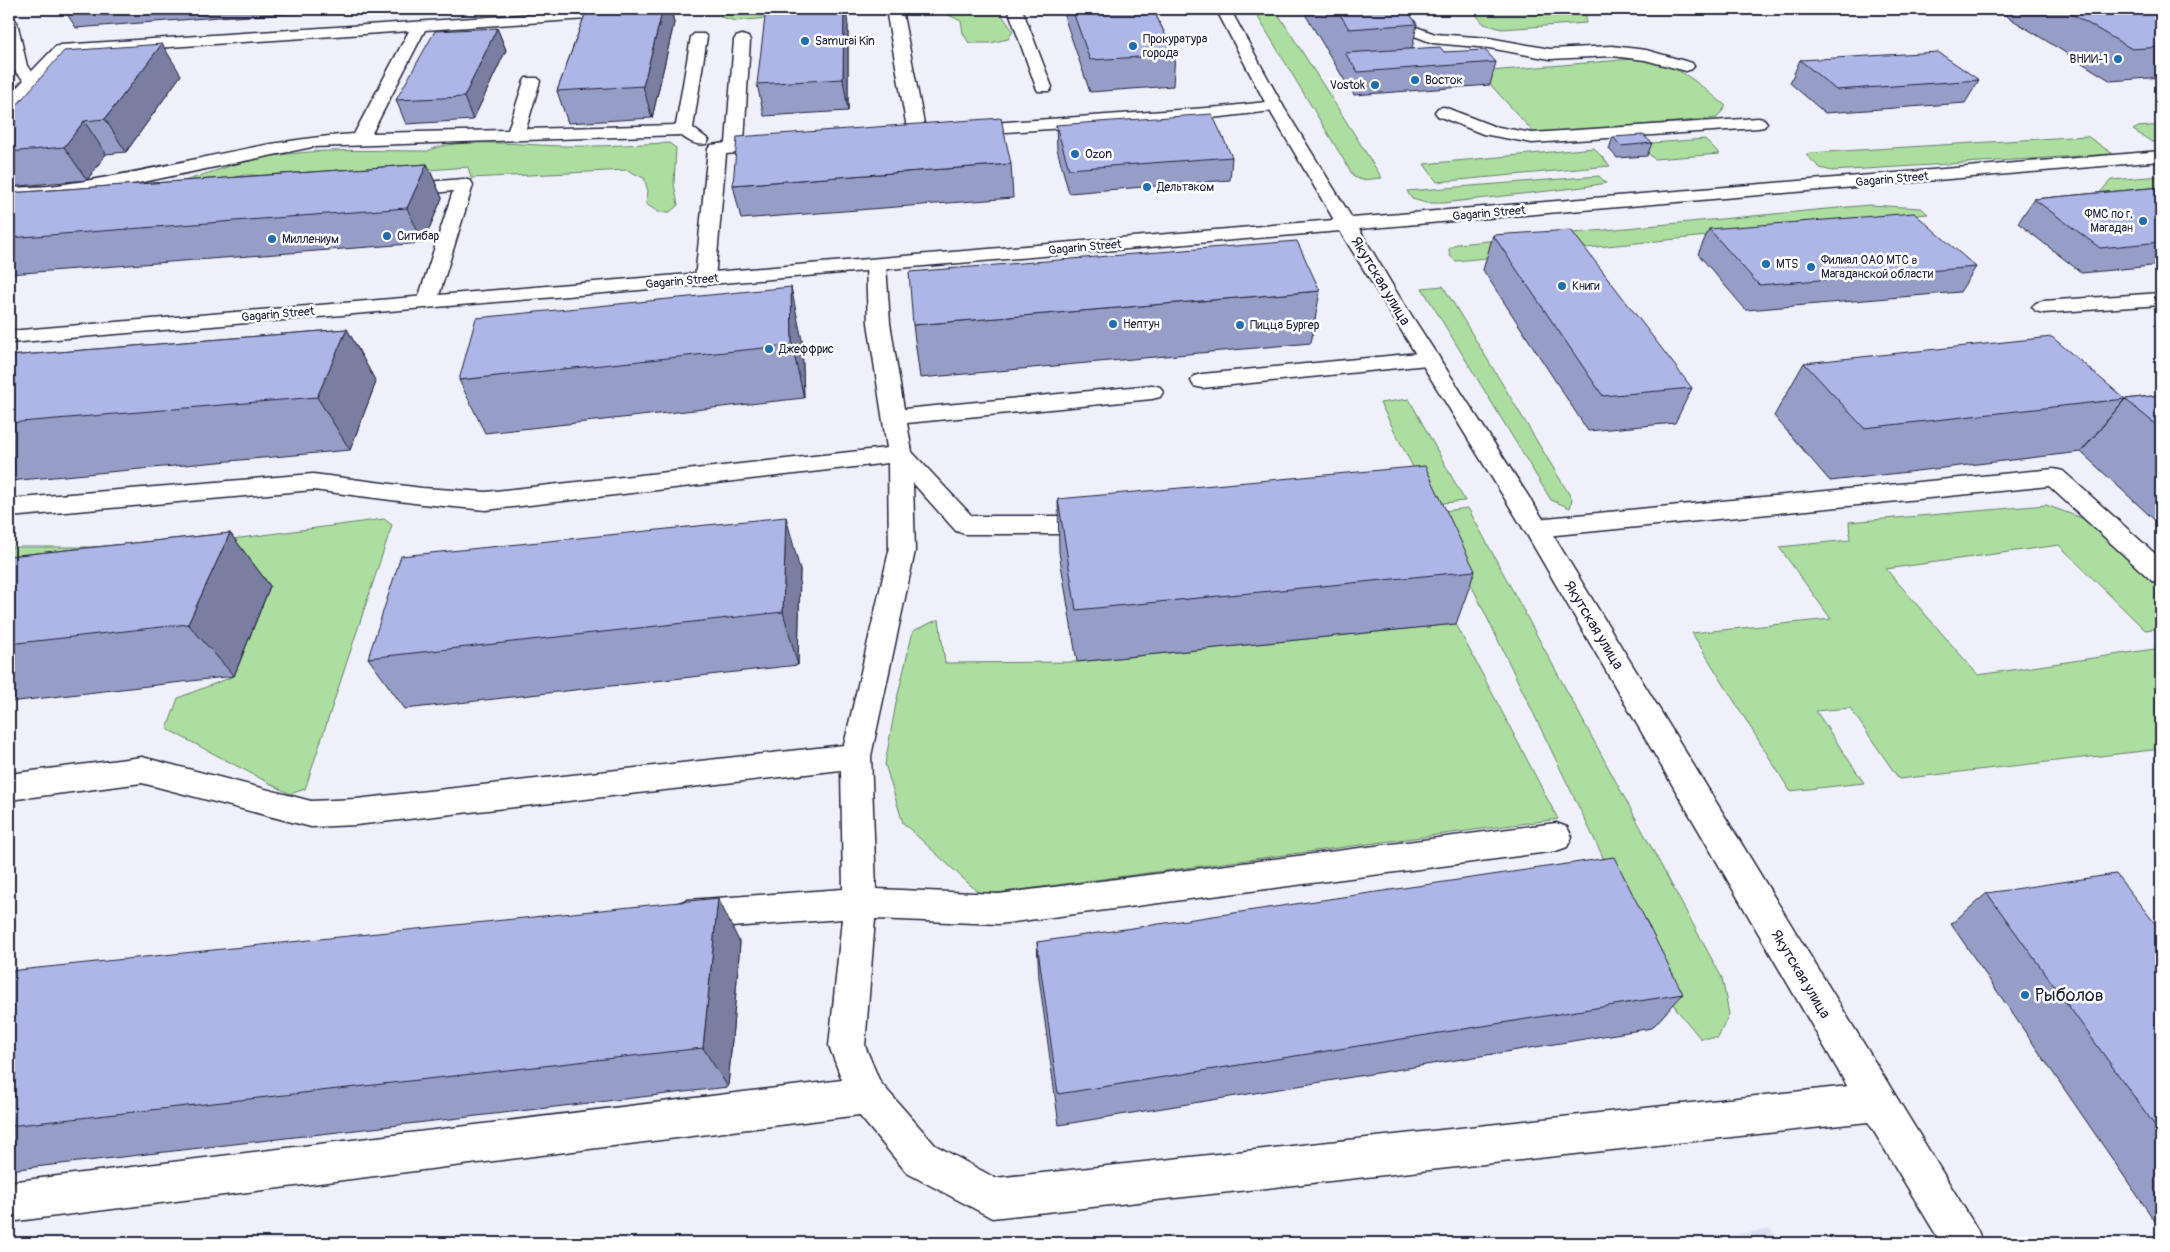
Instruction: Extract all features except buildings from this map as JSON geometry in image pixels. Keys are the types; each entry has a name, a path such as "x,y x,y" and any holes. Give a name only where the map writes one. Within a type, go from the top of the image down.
{"main road":[{"path":"9,105 61,50 676,9"},
{"path":"1015,9 1044,87"},
{"name":"Якутская улица","path":"1224,9 1275,106 1387,293 1536,528 1877,1102 1963,1243"},
{"path":"1392,9 1406,28 1433,38 1489,44 1550,54 1612,51 1646,55 1686,66"},
{"path":"895,16 917,134"},
{"path":"9,22 19,68 33,79"},
{"path":"360,139 420,26"},
{"path":"178,42 190,27"},
{"path":"684,130 699,37"},
{"path":"735,148 742,40"},
{"path":"515,135 532,81"},
{"path":"898,135 1221,112 1275,106"},
{"path":"1444,112 1489,130 1532,138 1758,124"},
{"path":"9,194 58,191 312,142 684,130 717,149 792,143"},
{"path":"705,280 717,149"},
{"name":"Gagarin Street","path":"9,337 705,280 2161,156"},
{"path":"385,191 464,185 427,302"},
{"path":"876,265 879,323 900,454 902,551 856,756 860,903 846,1046 867,1095 921,1158 992,1198 1877,1102"},
{"path":"2043,307 2161,299"},
{"path":"1202,381 1429,359"},
{"path":"894,417 1152,392"},
{"path":"9,508 313,482 422,496 457,497 486,501 900,454"},
{"path":"900,454 965,524 1075,525 1115,521"},
{"path":"1536,528 2054,477 2161,574"},
{"path":"9,787 142,770 311,814 356,812 856,756"},
{"path":"662,917 860,903 999,909 1556,837"},
{"path":"9,1202 867,1095"}],"shaded area":[{"path":"1771,1229 1778,1243 1688,1243"}],"green space":[{"path":"740,9 865,9 736,21 721,17 722,12"},
{"path":"928,9 994,9 1001,14 1013,31 1008,39 990,43 969,43 963,33 961,21 940,11"},
{"path":"1253,9 1275,9 1382,178 1362,180 1354,177"},
{"path":"1471,9 1581,9 1586,14 1586,23 1502,29 1484,24"},
{"path":"1633,59 1649,61 1673,68 1693,80 1726,106 1717,118 1536,135 1479,72"},
{"path":"2161,125 2161,142 2152,142 2133,130 2138,127"},
{"path":"2087,136 2113,154 1832,171 1820,168 1806,155 1810,153"},
{"path":"1705,139 1720,154 1654,159 1639,144"},
{"path":"475,143 604,146 669,143 676,148 674,184 678,205 670,212 658,212 646,204 648,191 644,178 627,170 471,178 468,167 336,177 243,175 199,191 174,184 248,161 315,152 428,151 441,146"},
{"path":"1594,148 1610,166 1437,182 1424,164"},
{"path":"1599,176 1606,183 1443,203 1426,203 1412,199 1407,191"},
{"path":"2161,176 2161,191 2097,196 2111,180"},
{"path":"1869,205 1921,208 1928,214 1456,261 1450,256 1449,249 1457,244"},
{"path":"1443,286 1572,499 1570,508 1551,500 1422,288"},
{"path":"1409,399 1465,501 1432,504 1380,403"},
{"path":"2046,505 2090,521 2161,589 2161,628 2145,630 2059,545 1886,569 1978,675 2161,648 2161,749 1899,779 1850,708 1816,711 1864,783 1790,791 1692,633 1831,619 1779,547 1850,540 1849,522"},
{"path":"1468,508 1722,978 1729,1014 1718,1038 1700,1038 1677,1010 1436,512"},
{"path":"384,519 392,525 305,789 290,794 167,729 178,698 234,676 270,586 9,615 9,547 109,547 195,544"},
{"path":"939,619 945,663 1077,662 1456,624 1558,819 981,895 903,823 885,764 896,703 913,631"}],"place":[{"name":"Samurai Kin","path":"805,41"},
{"name":"Прокуратура города","path":"1133,46"},
{"name":"ВНИИ-1","path":"2118,59"},
{"name":"Восток","path":"1415,80"},
{"name":"Vostok","path":"1375,85"},
{"name":"Ozon","path":"1075,154"},
{"name":"Дельтаком","path":"1147,187"},
{"name":"ФМС по г. Магадан","path":"2143,221"},
{"name":"Ситибар","path":"387,236"},
{"name":"Миллениум","path":"272,239"},
{"name":"MTS","path":"1766,264"},
{"name":"Филиал ОАО МТС в Магаданской области","path":"1811,267"},
{"name":"Книги","path":"1562,286"},
{"name":"Нептун","path":"1113,324"},
{"name":"Пицца Бургер","path":"1240,325"},
{"name":"Джеффрис","path":"769,349"},
{"name":"Рыболов","path":"2025,995"}]}
